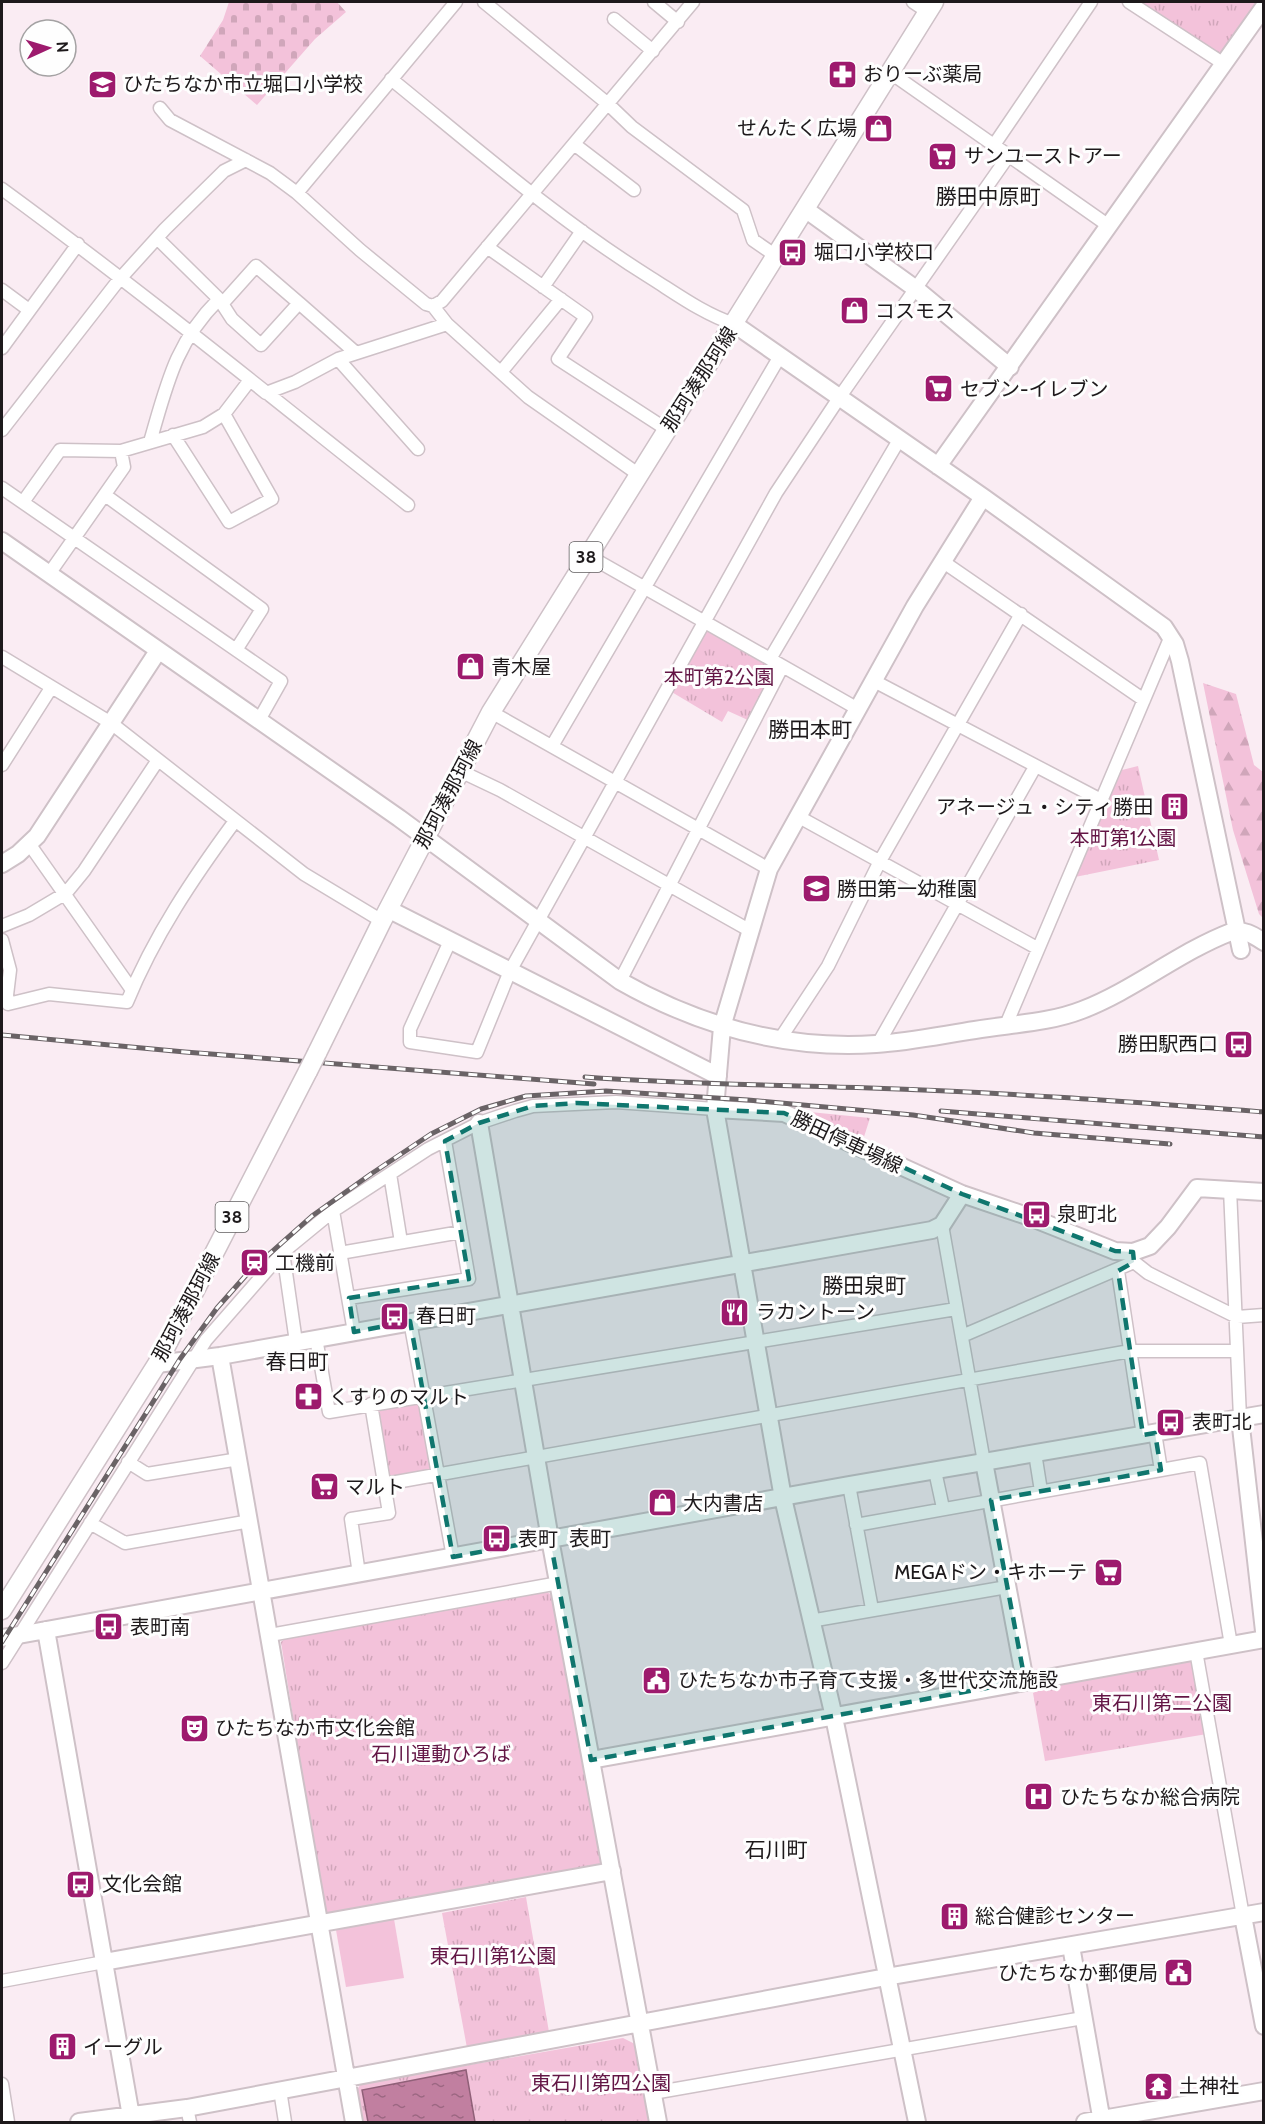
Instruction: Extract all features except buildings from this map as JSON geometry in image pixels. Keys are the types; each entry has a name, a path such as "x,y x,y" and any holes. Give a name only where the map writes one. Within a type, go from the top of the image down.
{"main road":[{"name":"那珂湊那珂線","path":"2,1610 157,1364 491,712 587,555 891,73 925,5"}],"street":[{"path":"297,193 456,2"},
{"path":"484,2 608,104 632,127 743,210 753,240 776,256"},
{"path":"654,2 678,22"},
{"path":"433,306 442,301 533,196 693,2"},
{"path":"994,145 1091,2"},
{"path":"1129,2 1224,64"},
{"path":"938,466 1263,7"},
{"path":"614,19 653,51"},
{"path":"891,73 1109,226"},
{"path":"391,79 533,196 582,231 698,308 734,324 983,497 1164,627 1171,636 1180,661 1239,930 1241,950"},
{"path":"160,108 170,120 270,173 297,193 360,250 426,304 433,306 447,324 528,397 638,474"},
{"path":"574,144 634,190"},
{"path":"450,941 410,1029 410,1042 477,1052 510,971 776,493 838,398 1009,155"},
{"path":"2,430 121,277 224,171 246,160"},
{"path":"2,189 121,277 189,334 408,505"},
{"path":"805,209 916,289 1010,367"},
{"path":"543,287 582,231"},
{"path":"157,238 221,301 232,319 261,345 299,303"},
{"path":"2,348 78,244"},
{"path":"487,247 586,316 558,359 666,429"},
{"path":"150,442 180,348 189,334 256,266 356,353"},
{"path":"2,290 29,310"},
{"path":"501,372 561,299"},
{"path":"266,393 295,382 338,359 447,324"},
{"path":"552,746 780,356"},
{"path":"338,359 418,449"},
{"path":"23,502 60,450 121,451 203,428 224,414 250,380"},
{"path":"172,435 229,522 272,499 224,414"},
{"path":"770,659 899,440"},
{"path":"49,574 124,467 121,451"},
{"path":"2,488 281,681 259,720"},
{"path":"105,495 261,609 236,650"},
{"path":"917,2122 834,1717 783,1498 715,1109 722,1027 769,869 942,561 983,497"},
{"path":"2,541 425,837 620,981 654,1000 722,1027 824,1045 878,1044 1054,1018 1085,1009 1222,935 1239,930 1263,942"},
{"path":"587,555 703,623 858,709"},
{"path":"942,561 1144,700"},
{"path":"780,1039 828,966 880,861 1021,614"},
{"path":"1006,1025 1171,636"},
{"path":"2,864 30,844 158,651"},
{"path":"2,657 111,723 304,874 385,915 450,941 718,1076"},
{"path":"620,981 782,667"},
{"path":"874,681 1101,800"},
{"path":"2,765 51,688"},
{"path":"491,712 769,869"},
{"path":"2,926 29,915 66,892 84,871 158,760"},
{"path":"878,1044 956,902 1035,766"},
{"path":"460,771 500,790 749,930"},
{"path":"799,817 1037,948"},
{"path":"2,940 10,970 8,1004 50,994 127,1002 187,886 235,820"},
{"path":"30,844 66,892 132,990"},
{"path":"2,1664 128,1462 216,1328 283,1252 333,1211 390,1174 479,1123 533,1106 578,1102 616,1102 715,1109"},
{"name":"勝田停車場線","path":"715,1109 784,1113 962,1194 1028,1216 1133,1257"},
{"path":"479,1123 550,1539 658,2122"},
{"path":"349,1298 469,1278 445,1141"},
{"path":"390,1174 401,1242"},
{"path":"962,1336 1118,1271 1158,1238 1197,1188 1263,1192"},
{"path":"1230,1189 1240,1418 1263,1631"},
{"path":"157,1364 220,1356 932,1230 942,1225 962,1194"},
{"path":"333,1211 354,1332"},
{"path":"942,1225 1025,1681"},
{"path":"340,1252 461,1232"},
{"path":"283,1252 296,1342"},
{"path":"1133,1257 1148,1273 1237,1317 1263,1315"},
{"path":"1118,1271 1130,1351 1149,1434 1161,1470"},
{"path":"316,1338 329,1412 956,1309"},
{"path":"410,1321 453,1557"},
{"path":"384,1484 536,1455 1130,1351 1237,1351"},
{"path":"220,1356 354,2122"},
{"path":"359,1574 351,1519 389,1513 371,1404"},
{"path":"2,1638 849,1485 1263,1414"},
{"path":"1035,1453 1041,1491"},
{"path":"128,1462 147,1474 239,1459"},
{"path":"856,1525 1200,1463 1231,1645"},
{"path":"935,1471 943,1508"},
{"path":"849,1485 872,1609"},
{"path":"90,1522 124,1543 250,1521"},
{"path":"270,1635 559,1583"},
{"path":"810,1621 1007,1587"},
{"path":"46,1630 132,2120"},
{"path":"591,1760 1263,1639"},
{"path":"1196,1652 1263,2026"},
{"path":"2,1981 612,1872"},
{"path":"79,2122 121,2115 132,2120 189,2115 280,2090 346,2077 886,1977 1263,1912"},
{"path":"1071,1946 1096,2122 1263,2091"},
{"path":"653,2093 1083,2018"},
{"path":"2,2084 8,2122"},
{"path":"280,2090 285,2122"}],"highlighted area":[{"path":"577,1103 784,1113 962,1194 1115,1251 1133,1252 1134,1262 1118,1271 1143,1435 1155,1433 1161,1470 991,1500 1025,1681 591,1760 550,1539 453,1557 410,1321 354,1332 349,1298 469,1279 445,1141 479,1123 533,1106"}],"green space":[{"path":"229,2 337,2 346,12 315,39 257,105 200,56 223,20"},
{"path":"1142,2 1262,2 1223,58"},
{"name":"本町第2公園","path":"709,630 774,666 776,675 750,721 728,711 722,722 670,691 705,631"},
{"path":"1203,683 1236,694 1254,765 1263,772 1263,918 1259,914 1233,830"},
{"name":"本町第1公園","path":"1138,766 1159,860 1075,877 1122,770"},
{"path":"810,1112 870,1118 862,1143 808,1120"},
{"path":"425,1396 439,1473 385,1484 371,1404"},
{"name":"石川運動ひろば","path":"546,1591 557,1599 602,1867 334,1916 324,1911 281,1642 286,1637"},
{"name":"東石川第二公園","path":"1196,1660 1207,1734 1045,1761 1033,1693 1055,1683"},
{"name":"東石川第1公園","path":"526,1897 549,2032 467,2048 442,1913"},
{"path":"394,1919 404,1978 346,1987 336,1930"},
{"name":"東石川第四公園","path":"623,2038 635,2044 649,2122 362,2122 356,2091 361,2084"}],"water":[{"path":"466,2070 475,2122 368,2122 362,2090"}],"railway":[{"path":"2,1035 185,1052 594,1084"},
{"path":"585,1077 692,1083 968,1092 1264,1112"},
{"path":"2,1642 180,1359 217,1308 248,1273 312,1216 371,1174 431,1134 481,1109 526,1096 606,1091 748,1100 913,1115 1034,1133 1170,1144"},
{"path":"941,1111 1264,1137"}],"place":[{"name":"おりーぶ薬局","path":"842,74"},
{"name":"ひたちなか市立堀口小学校","path":"102,84"},
{"name":"せんたく広場","path":"878,128"},
{"name":"サンユーストアー","path":"943,156"},
{"name":"堀口小学校口","path":"793,252"},
{"name":"コスモス","path":"854,311"},
{"name":"セブン-イレブン","path":"939,389"},
{"name":"青木屋","path":"470,667"},
{"name":"アネージュ・シティ勝田","path":"1174,807"},
{"name":"勝田第一幼稚園","path":"816,889"},
{"name":"勝田駅西口","path":"1239,1044"},
{"name":"泉町北","path":"1036,1214"},
{"name":"工機前","path":"254,1263"},
{"name":"ラカントーン","path":"735,1312"},
{"name":"春日町","path":"395,1316"},
{"name":"くすりのマルト","path":"308,1397"},
{"name":"表町北","path":"1171,1422"},
{"name":"マルト","path":"324,1487"},
{"name":"大内書店","path":"662,1503"},
{"name":"表町","path":"497,1539"},
{"name":"MEGAドン・キホーテ","path":"1108,1572"},
{"name":"表町南","path":"109,1627"},
{"name":"ひたちなか市子育て支援・多世代交流施設","path":"657,1680"},
{"name":"ひたちなか市文化会館","path":"194,1728"},
{"name":"ひたちなか総合病院","path":"1039,1797"},
{"name":"文化会館","path":"81,1884"},
{"name":"総合健診センター","path":"954,1916"},
{"name":"ひたちなか郵便局","path":"1179,1973"},
{"name":"イーグル","path":"62,2047"},
{"name":"土神社","path":"1158,2086"}],"district":[{"name":"勝田中原町","path":"988,196"},
{"name":"勝田本町","path":"810,729"},
{"name":"勝田泉町","path":"864,1285"},
{"name":"春日町","path":"297,1361"},
{"name":"表町","path":"590,1538"},
{"name":"石川町","path":"776,1849"}]}
